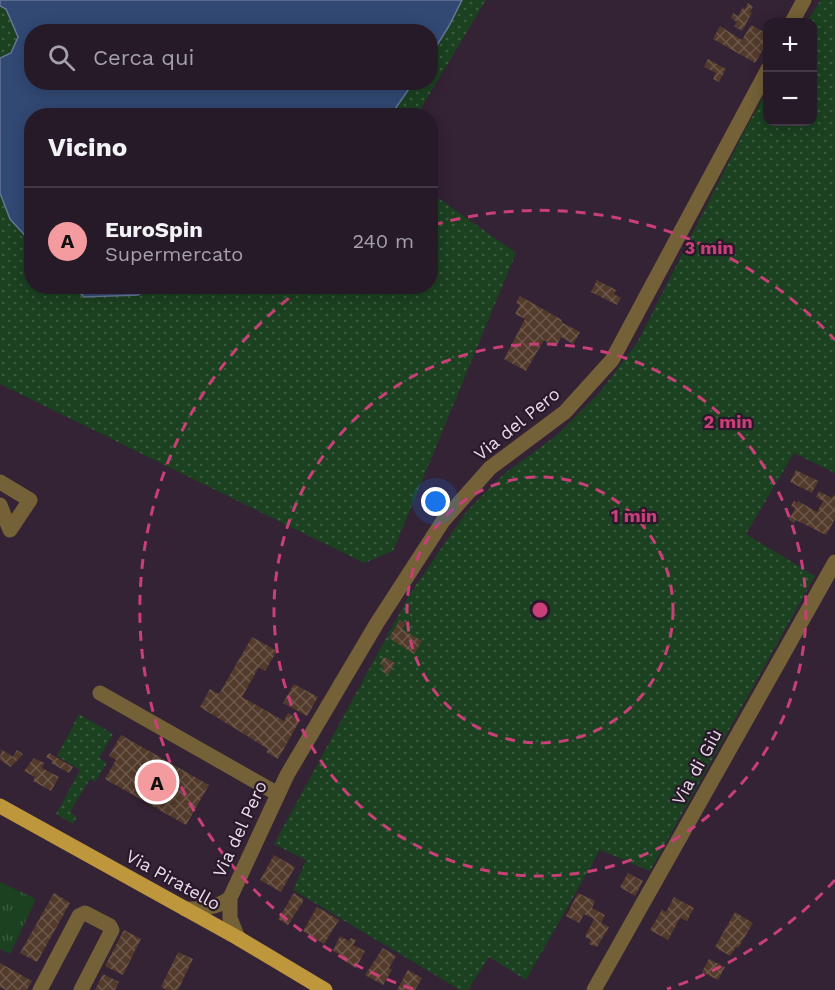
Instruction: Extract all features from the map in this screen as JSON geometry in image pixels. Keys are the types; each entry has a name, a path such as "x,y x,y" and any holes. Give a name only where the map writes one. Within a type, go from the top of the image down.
{"main road":[{"name":"Via Piratello","path":"0,806 238,938 325,990"}],"street":[{"path":"794,18 804,0"},
{"name":"Via del Pero","path":"238,938 230,918 230,898 278,794 308,736 365,641 443,521 490,468 565,412 612,360 766,72"},
{"path":"0,482 30,500 10,530 0,505"},
{"name":"Via di Giù","path":"594,990 835,562"},
{"path":"100,693 278,794"},
{"name":"Via del Pero","path":"186,909 213,907 230,898"},
{"path":"40,990 79,916 85,913 110,926 112,930 81,990"}],"green space":[{"path":"462,0 486,0 438,80 438,44"},
{"path":"821,0 835,0 835,473 794,453 746,534 815,576 650,871 600,850 526,980 489,957 468,990 460,990 293,890 306,860 274,844 410,594 466,512 504,474 557,435 600,392 638,341 763,97 763,126 817,126 817,18 809,18"},
{"path":"0,6 6,9 18,37 11,54 0,58"},
{"path":"408,90 432,90 421,108 396,108"},
{"path":"0,193 10,219 24,234 24,294 81,294 84,297 139,294 438,294 438,198 516,253 393,551 364,563 0,384"},
{"path":"79,714 113,734 99,758 107,763 95,782 90,779 70,812 77,817 73,824 56,814 80,770 57,756"},
{"path":"0,882 36,899 10,954 0,949"}],"water":[{"path":"0,0 462,0 438,44 438,24 24,24 24,90 408,90 396,108 24,108 24,234 10,219 0,193 0,58 11,53 18,37 6,9 0,6"},
{"path":"81,294 139,294 138,295 84,297"}],"building":[{"path":"748,3 753,7 750,12 752,13 742,31 734,26 737,22 731,18 733,13 738,16"},
{"path":"751,25 763,31 763,49 755,63 713,39 720,26 742,40"},
{"path":"708,59 726,69 719,82 713,79 716,73 704,67"},
{"path":"597,280 616,290 614,294 621,298 617,305 591,292"},
{"path":"520,296 580,332 573,344 561,337 556,347 544,340 526,371 504,359 525,319 515,314 520,305 516,303"},
{"path":"796,470 818,481 812,493 790,482"},
{"path":"819,491 832,498 835,494 835,519 826,535 796,520 794,523 789,520 795,508 791,506 794,501 817,512 823,501 816,497"},
{"path":"400,620 406,624 402,629 422,641 414,654 389,638"},
{"path":"252,637 277,651 265,671 259,667 242,697 284,721 288,713 300,720 278,759 266,752 268,749 200,707 210,689 219,694"},
{"path":"384,657 395,663 388,675 382,671 384,667 380,664"},
{"path":"294,684 318,697 307,716 283,703"},
{"path":"121,735 209,785 186,825 105,779 116,760 109,756"},
{"path":"1,749 13,757 17,750 23,754 11,767 0,760"},
{"path":"49,753 73,767 69,773 51,763 53,761 46,757"},
{"path":"34,758 44,763 42,768 59,777 51,791 33,781 35,777 24,771"},
{"path":"274,855 295,867 281,892 260,880"},
{"path":"628,873 643,881 635,896 620,887"},
{"path":"54,893 70,903 37,962 20,953"},
{"path":"294,893 304,900 288,925 278,919"},
{"path":"578,893 595,901 592,908 605,915 601,923 609,927 597,947 589,944 591,940 585,937 594,919 584,914 579,923 566,916"},
{"path":"674,897 694,908 687,921 680,918 668,940 650,930 662,910 666,912"},
{"path":"317,907 339,920 324,944 303,931"},
{"path":"735,912 753,923 738,948 736,947 730,956 715,947"},
{"path":"124,930 141,939 123,975 105,966"},
{"path":"340,936 349,941 351,938 356,940 353,945 365,951 356,968 341,959 343,956 333,951"},
{"path":"383,948 396,956 389,968 392,970 383,985 365,975"},
{"path":"178,952 193,959 178,990 167,990 161,987"},
{"path":"709,959 725,967 718,980 702,972"},
{"path":"0,963 32,981 27,990 6,990 0,987"},
{"path":"408,970 422,978 415,990 397,990"},
{"path":"103,974 119,982 115,990 95,990"}],"place":[{"name":"EuroSpin","path":"157,782"}]}
